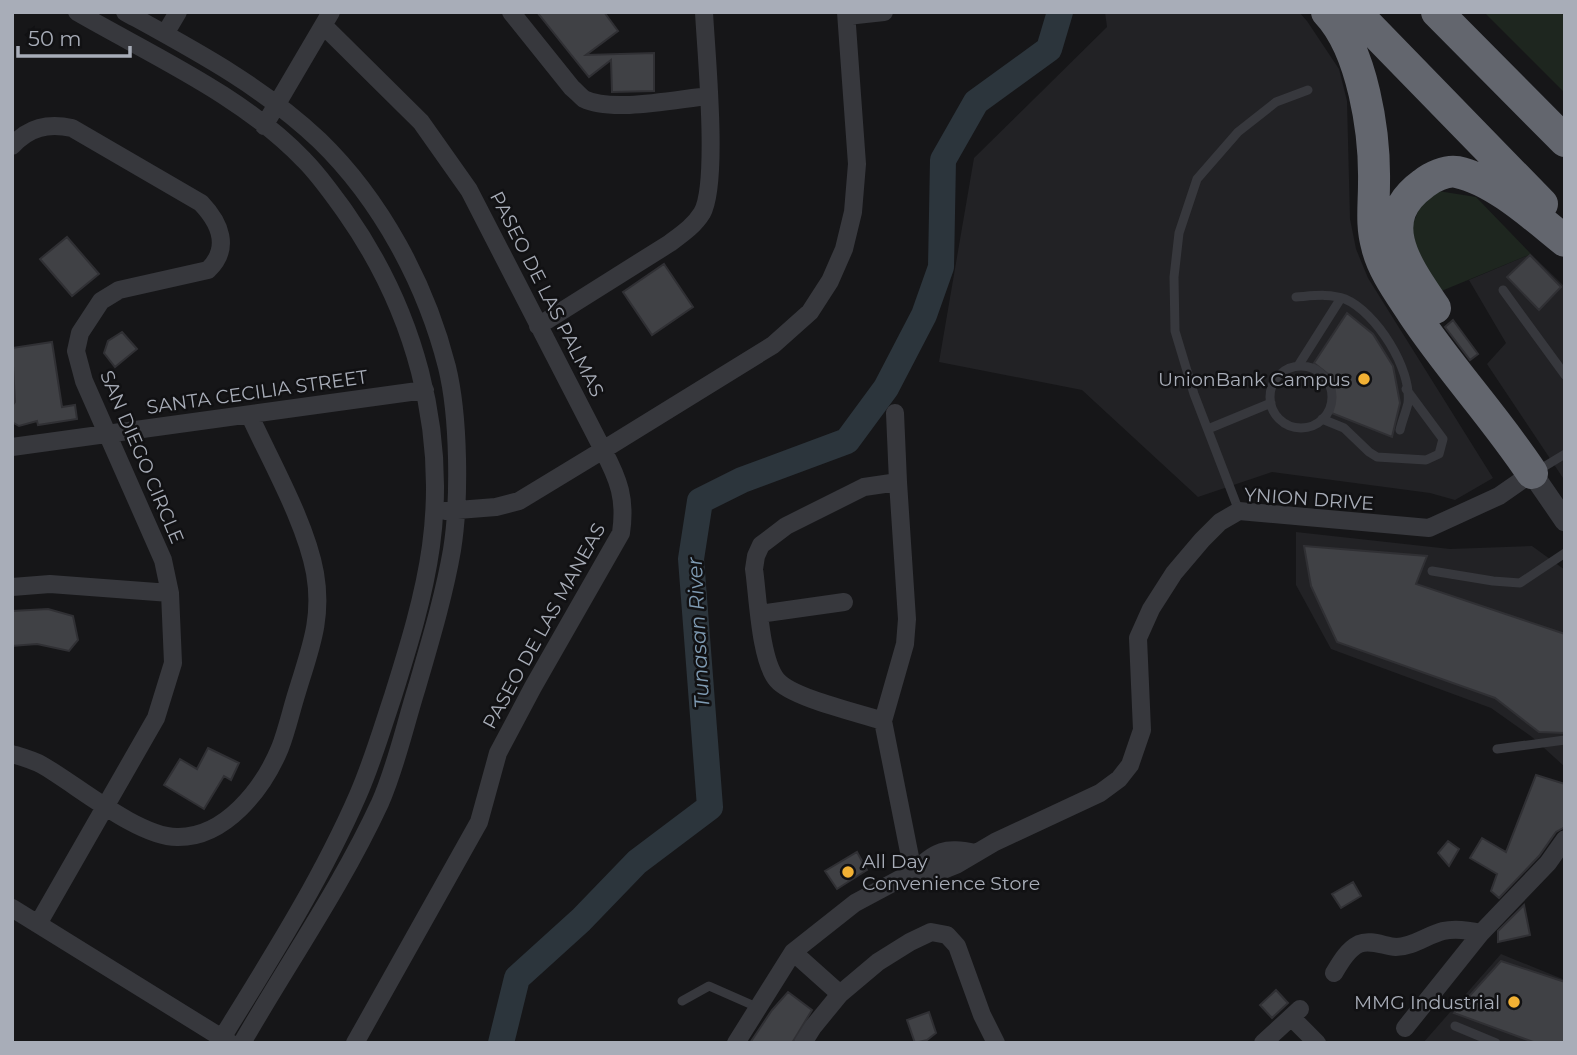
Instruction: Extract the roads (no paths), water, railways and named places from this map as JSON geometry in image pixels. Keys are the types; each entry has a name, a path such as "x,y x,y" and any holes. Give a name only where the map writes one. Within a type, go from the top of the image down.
{"highway":[{"path":"1327,12 1353,60 1369,113 1374,183 1372,211 1380,256 1406,303 1442,356 1515,447 1532,473"},
{"path":"1355,12 1565,228"},
{"path":"1437,12 1565,141"},
{"path":"1451,12 1500,75"},
{"path":"1515,447 1483,383 1402,253 1396,221 1404,202 1414,190 1428,180 1455,171 1509,198 1565,241"}],"street":[{"path":"12,908 225,1041 338,838 359,794 380,737 425,579 434,512 434,441 425,390 404,318 376,258 327,186 304,160 264,126 205,83 77,12"},
{"path":"125,12 218,63 278,105 320,141 365,192 398,245 426,305 447,368 456,435 456,510 445,585 422,671 381,801 358,847 243,1043"},
{"path":"165,34 178,12"},
{"path":"511,12 583,98 602,104 619,105 709,96"},
{"path":"538,326 670,243 691,227 702,212 709,188 709,96 704,12"},
{"path":"434,512 496,507 519,501 773,345 810,312 830,281 844,249 853,212 857,164 846,14 884,12"},
{"path":"264,126 327,19"},
{"name":"PASEO DE LAS PALMAS","path":"327,19 421,122 470,190 603,450"},
{"name":"SAN DIEGO CIRCLE","path":"12,146 19,138 36,128 54,125 72,128 201,203 214,218 221,235 221,252 208,270 119,290 101,301 80,333 76,351 84,381 163,560 170,593 173,663 156,718 38,924"},
{"name":"SANTA CECILIA STREET","path":"12,447 425,390"},
{"path":"895,413 907,619 905,644 883,721 913,872"},
{"path":"12,754 41,765 151,832 175,838 197,836 231,817 256,790 279,749 317,628 318,599 315,572 306,541 250,415"},
{"name":"PASEO DE LAS MANEAS","path":"355,1043 479,822 498,753 621,533 624,513 622,495 617,475 603,450"},
{"path":"1532,473 1565,521"},
{"name":"YNION DRIVE","path":"913,872 936,873 946,870 1100,793 1119,779 1130,765 1142,730 1138,638 1151,609 1174,573 1220,522 1239,512 1429,528 1499,496 1532,473"},
{"path":"883,721 794,693 776,679 766,656 754,569 761,545 771,535 864,487 898,482"},
{"path":"12,587 50,584 170,593"},
{"path":"760,614 844,601"},
{"path":"1405,1028 1481,933 1548,863 1565,839"},
{"path":"736,1043 793,952 855,903 913,872 929,857 951,849 976,853"},
{"path":"1334,973 1342,959 1358,944 1368,942 1395,947 1442,932 1461,929 1481,933"},
{"path":"803,1043 840,994 877,962 931,932 947,935 957,946 984,1022 996,1043"},
{"path":"793,952 840,994"},
{"path":"1263,1043 1295,1013 1317,1043"}],"lane":[{"path":"1239,512 1194,394 1175,331 1174,277 1179,233 1197,179 1238,132 1276,102 1308,90"},
{"path":"1503,290 1565,375"},
{"path":"1296,297 1341,298 1365,313 1382,330 1395,352 1406,389 1408,404 1402,415 1400,430"},
{"path":"1298,366 1341,298"},
{"path":"1298,366 1315,369 1328,381 1331,404 1322,419 1308,426 1292,426 1278,417 1271,403 1271,390 1277,378 1286,370 1298,366"},
{"path":"1322,419 1344,428 1377,457 1426,460 1433,458 1439,454 1443,439 1406,389"},
{"path":"1208,429 1271,403"},
{"path":"1532,473 1565,454"},
{"path":"1432,571 1493,582 1520,583 1565,553"},
{"path":"1497,749 1565,740"},
{"path":"682,1001 709,986 759,1008"},
{"path":"1455,1026 1496,1043"}],"waterway":[{"name":"Tunasan River","path":"501,1043 517,978 581,920 637,862 710,807 691,559 700,501 742,480 847,441 886,388 924,315 941,267 943,160 976,102 1049,49 1060,12"}],"place":[{"name":"UnionBank Campus","path":"1364,379"},
{"name":"All Day Convenience Store","path":"848,872"},
{"name":"MMG Industrial","path":"1514,1002"}]}
